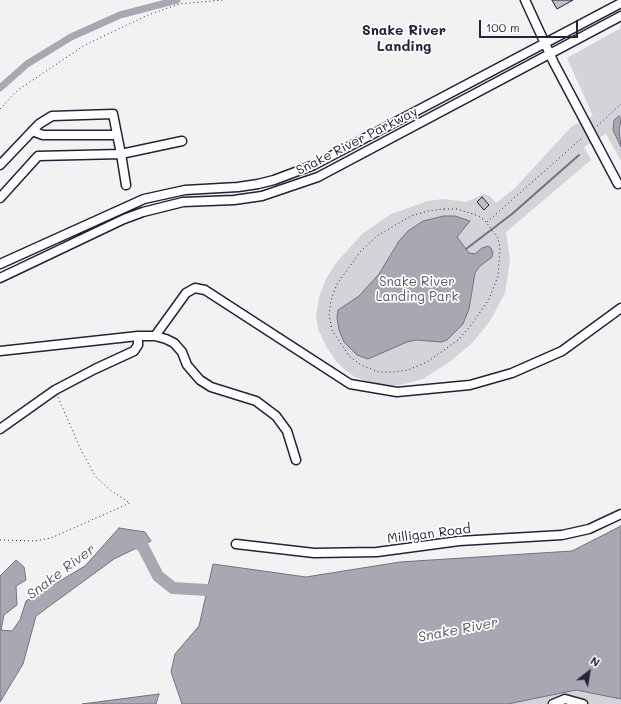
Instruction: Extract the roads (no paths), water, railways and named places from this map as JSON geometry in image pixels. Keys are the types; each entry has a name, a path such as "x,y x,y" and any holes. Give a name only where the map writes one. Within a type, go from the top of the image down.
{"street":[{"path":"525,0 550,54 618,184"},
{"name":"Snake River Parkway","path":"0,264 144,199 185,190 238,187 258,184 302,170 621,3"},
{"name":"Snake River Parkway","path":"0,278 124,219 143,212 183,202 234,200 262,196 318,178 621,16"},
{"path":"0,165 39,124 52,116 113,114 126,185"},
{"path":"32,131 43,135 117,135"},
{"path":"1,196 38,156 121,154 182,141"},
{"path":"155,336 186,293 195,288 205,290 350,384 397,392 470,385 512,373 562,351 621,308"},
{"path":"0,429 55,390 134,351 138,345 138,336"},
{"path":"0,351 138,336 155,336 174,343 182,352 190,369 200,380 212,387 256,401 276,416 287,431 296,460"},
{"name":"Milligan Road","path":"236,544 314,553 377,552 459,541 562,535 589,529 621,514"},
{"path":"553,704 565,699 583,704"}],"water":[{"path":"619,116 621,120 619,130 621,147 613,130 614,120"},
{"path":"444,216 455,216 470,221 457,237 469,253 475,254 482,248 488,246 491,248 493,253 492,257 479,267 475,273 469,309 463,324 447,340 441,342 416,340 407,342 368,359 357,355 344,342 339,330 337,317 338,310 359,296 379,274 399,241 408,231 423,221"},
{"path":"621,526 621,699 576,690 508,704 182,704 171,672 175,654 199,626 213,564 306,577 400,562 572,551"},
{"path":"119,528 145,532 151,541 114,559 36,616 23,664 0,702 0,576 16,560 24,567 26,580 16,586 17,605 4,615 1,630 12,631 20,620 26,601 85,566"},
{"path":"159,694 156,704 82,704"}],"waterway":[{"path":"0,88 27,64 71,37 120,15 177,0"},
{"path":"466,249 512,214 579,155"},
{"name":"Snake River","path":"127,541 142,545 158,576 173,588 207,590 222,596"}],"district":[{"name":"Snake River Landing","path":"404,40"}],"park label":[{"name":"Snake River Landing Park","path":"417,290"}]}
